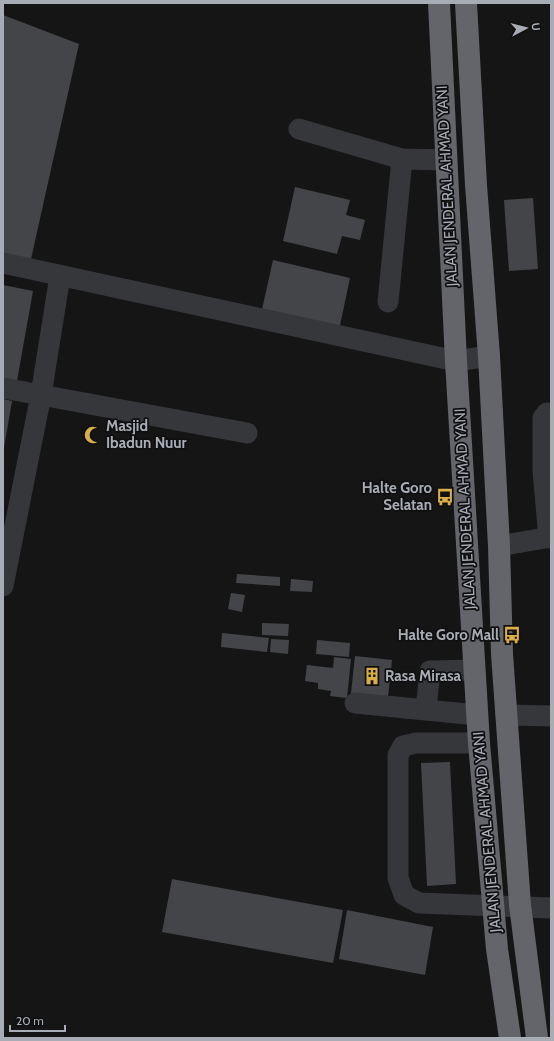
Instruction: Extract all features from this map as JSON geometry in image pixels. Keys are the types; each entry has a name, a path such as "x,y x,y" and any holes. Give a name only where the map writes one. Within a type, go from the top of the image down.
{"highway":[{"name":"JALAN JENDERAL AHMAD YANI","path":"439,3 456,361 477,715 493,905 503,997 510,1038"},
{"name":"JALAN JENDERAL AHMAD YANI","path":"466,3 476,178 489,356 506,715 520,906 537,1038"}],"street":[{"path":"299,129 402,159 446,160"},
{"path":"388,302 402,159"},
{"path":"3,264 456,361 489,356"},
{"path":"3,586 41,395 60,276"},
{"path":"3,388 247,433"},
{"path":"499,546 550,537 543,418 547,413 551,413"},
{"path":"426,709 430,671 474,670"},
{"path":"355,702 477,715"},
{"path":"506,715 551,716"},
{"path":"479,743 416,743 403,746 398,756 398,878 404,895 419,903 551,908"}],"building":[{"path":"3,15 79,44 31,259 3,254"},
{"path":"295,187 350,200 346,215 365,220 360,240 342,236 337,254 283,241"},
{"path":"533,198 538,269 509,271 504,200"},
{"path":"273,260 350,278 339,330 261,314"},
{"path":"3,285 33,291 17,381 3,378"},
{"path":"3,399 12,401 4,448 3,448"},
{"path":"237,574 280,577 280,586 236,583"},
{"path":"291,579 313,581 312,592 290,591"},
{"path":"231,593 245,595 242,612 228,609"},
{"path":"262,623 289,624 288,636 262,635"},
{"path":"222,633 269,638 267,652 221,647"},
{"path":"271,639 289,640 288,654 270,652"},
{"path":"317,640 350,643 349,657 316,654"},
{"name":"Rasa Mirasa","path":"355,656 392,660 388,697 351,693"},
{"path":"334,657 351,659 347,698 330,696 331,691 318,689 318,683 305,681 307,665 333,668"},
{"path":"450,762 456,884 427,886 421,763"},
{"path":"172,879 343,910 333,963 162,932"},
{"path":"347,910 433,927 425,975 339,959"}],"place":[{"name":"Masjid Ibadun Nuur","path":"93,435"},
{"name":"Halte Goro Selatan","path":"445,497"},
{"name":"Halte Goro Mall","path":"512,635"},
{"name":"Rasa Mirasa","path":"372,676"}]}
